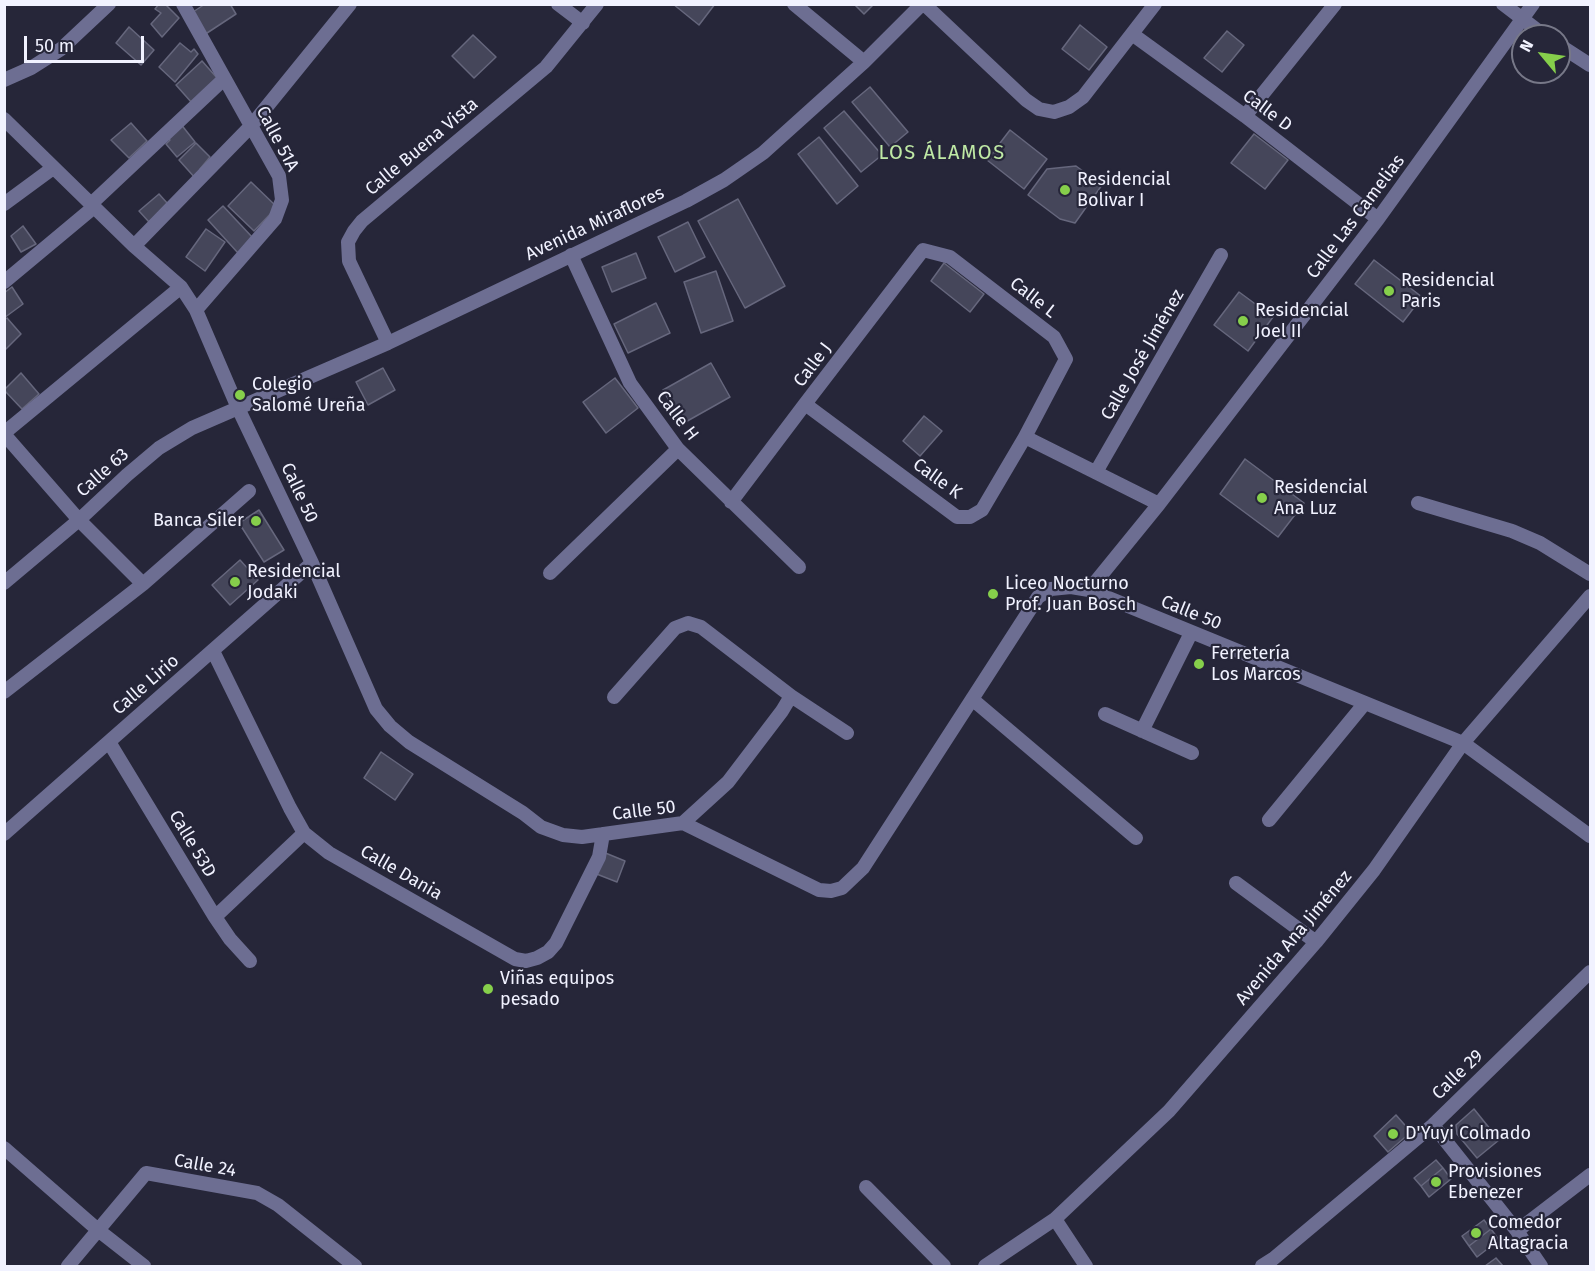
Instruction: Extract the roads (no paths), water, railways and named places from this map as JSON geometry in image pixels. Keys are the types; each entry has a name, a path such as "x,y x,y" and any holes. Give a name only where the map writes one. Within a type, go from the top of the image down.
{"street":[{"path":"4,80 31,68 61,49 109,4"},
{"path":"134,246 251,126 350,4"},
{"path":"558,4 583,23"},
{"name":"Calle Buena Vista","path":"388,343 349,261 348,242 354,231 362,221 546,67 597,4"},
{"path":"794,4 864,62"},
{"path":"923,4 1026,100 1039,109 1054,112 1069,107 1083,97 1155,4"},
{"name":"Avenida Miraflores","path":"238,408 388,343 686,201 724,180 764,153 864,62 923,4"},
{"path":"1245,116 1335,4"},
{"path":"1503,4 1528,24"},
{"name":"Calle Las Camelias","path":"1089,590 1159,504 1378,219 1533,4"},
{"name":"Calle 51A","path":"189,7 224,79 279,176 282,200 276,219 196,310"},
{"name":"Calle D","path":"1132,34 1245,116 1378,219"},
{"path":"1571,53 1590,65"},
{"path":"4,282 92,206 224,79"},
{"name":"Calle 50","path":"4,119 92,206 180,288 196,310 238,408 312,563 376,709 390,726 409,742 524,813 541,827 563,835 582,837 683,823 819,890 831,891 842,888 863,868 1038,597 1051,589 1071,586 1089,590 1463,743 1590,836"},
{"path":"4,204 53,168"},
{"name":"Calle J","path":"731,502 923,250"},
{"name":"Calle L","path":"923,250 950,257 1054,337 1066,359 1025,437"},
{"name":"Calle H","path":"571,255 630,383 678,449 799,567"},
{"name":"Calle José Jiménez","path":"1096,472 1221,255"},
{"path":"143,584 79,520 4,434 180,288"},
{"name":"Calle K","path":"805,404 957,517 970,517 982,510 1025,437"},
{"name":"Calle 63","path":"4,583 159,448 192,428 238,408"},
{"path":"1025,437 1159,504"},
{"path":"550,573 678,449"},
{"path":"4,692 143,584 249,491"},
{"path":"1418,503 1512,531 1540,543 1590,574"},
{"name":"Calle Lirio","path":"4,834 312,563"},
{"name":"Avenida Ana Jiménez","path":"985,1266 1054,1219 1169,1111 1316,942 1374,870 1463,743 1590,596"},
{"path":"614,697 675,628 687,623 701,627 791,696 847,733"},
{"path":"1142,731 1191,633"},
{"name":"Calle Dania","path":"213,651 304,833 329,853 515,958 526,961 548,952 556,943 599,857 603,834"},
{"path":"683,823 728,782 791,696"},
{"path":"972,699 1136,838"},
{"path":"1269,820 1365,703"},
{"path":"1105,714 1192,753"},
{"name":"Calle 53D","path":"109,742 215,917 230,939 250,961"},
{"path":"215,917 304,833"},
{"path":"1236,883 1316,942"},
{"name":"Calle 29","path":"1262,1266 1433,1125 1590,972"},
{"path":"1433,1125 1517,1231 1541,1266"},
{"path":"4,1148 98,1230 144,1266"},
{"name":"Calle 24","path":"68,1266 146,1173 257,1193 278,1205 355,1266"},
{"path":"1517,1231 1590,1175"},
{"path":"866,1187 944,1266"},
{"path":"1054,1219 1086,1266"}],"place":[{"name":"Residencial Bolivar I","path":"1065,190"},
{"name":"Residencial Paris","path":"1389,291"},
{"name":"Residencial Joel II","path":"1243,321"},
{"name":"Colegio Salomé Ureña","path":"240,395"},
{"name":"Residencial Ana Luz","path":"1262,498"},
{"name":"Banca Siler","path":"256,521"},
{"name":"Residencial Jodaki","path":"235,582"},
{"name":"Liceo Nocturno Prof. Juan Bosch","path":"993,594"},
{"name":"Ferretería Los Marcos","path":"1199,664"},
{"name":"Viñas equipos pesado","path":"488,989"},
{"name":"D'Yuyi Colmado","path":"1393,1134"},
{"name":"Provisiones Ebenezer","path":"1436,1182"},
{"name":"Comedor Altagracia","path":"1476,1233"}],"district":[{"name":"LOS ÁLAMOS","path":"942,153"}]}
